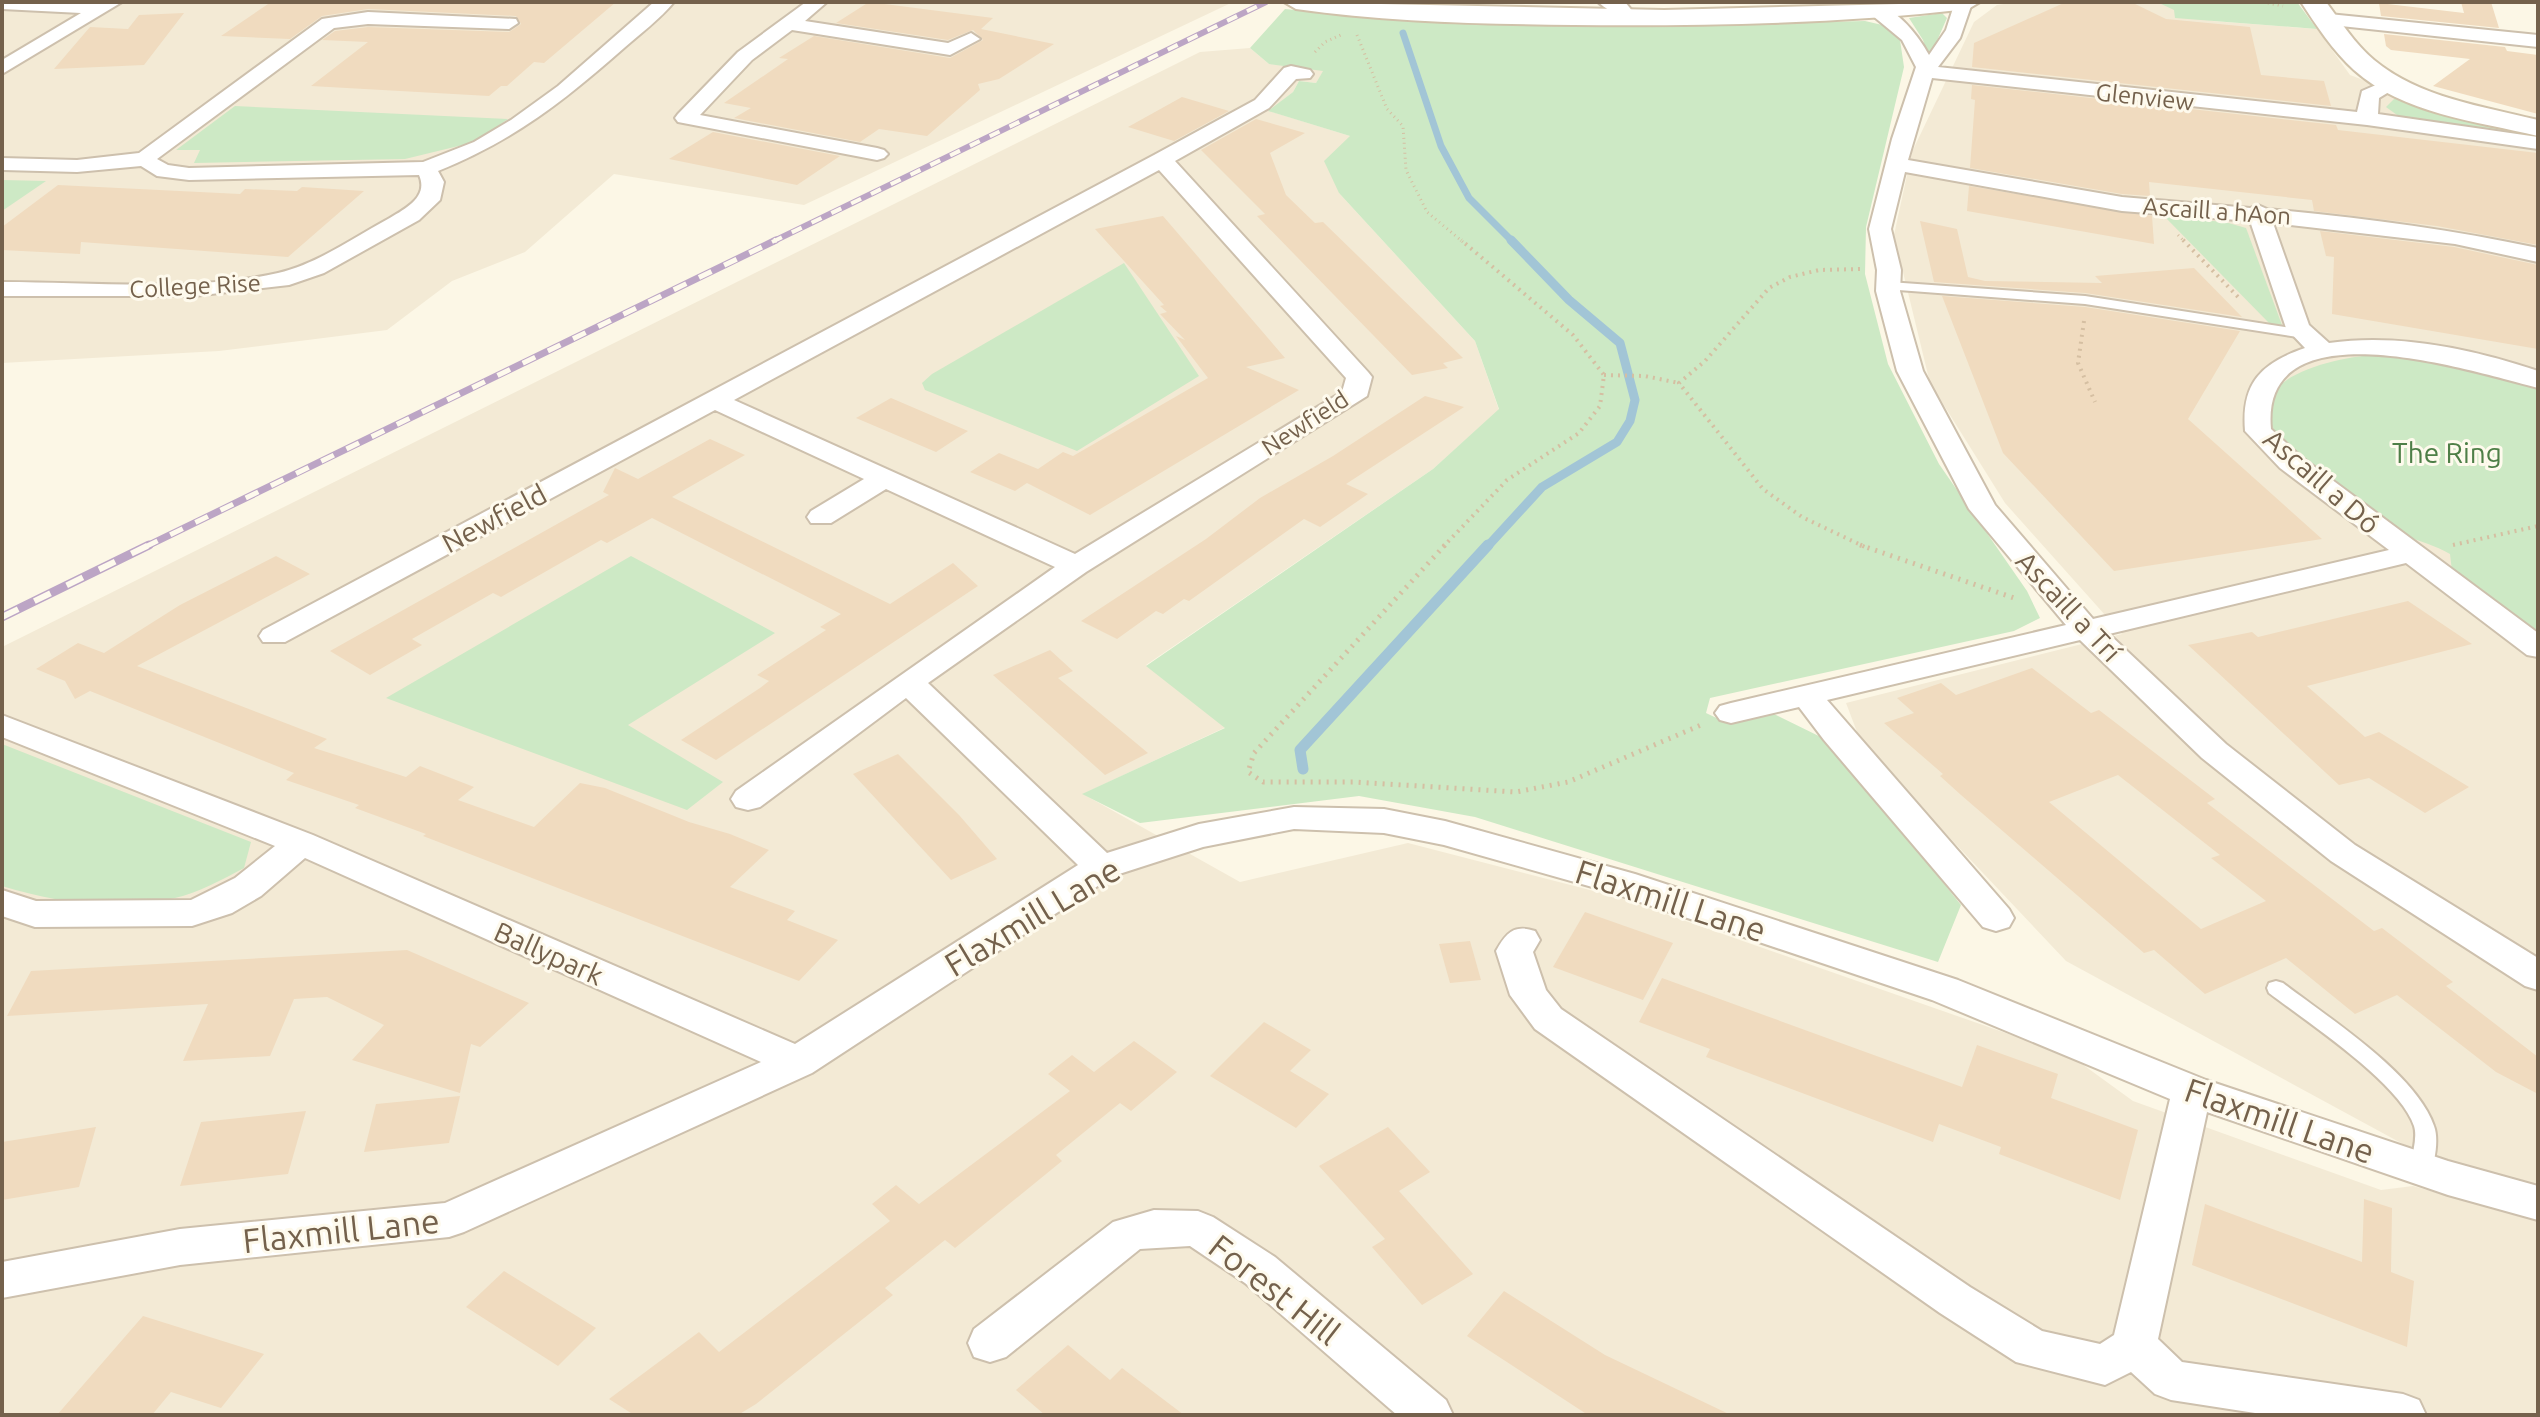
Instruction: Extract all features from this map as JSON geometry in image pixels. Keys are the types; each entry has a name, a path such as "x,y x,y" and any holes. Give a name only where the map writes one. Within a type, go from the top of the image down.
{"main road":[{"path":"1296,2 1370,10 1629,18 1876,11 1966,2"},
{"path":"2321,11 2363,65 2392,84 2426,98 2538,128"}],"street":[{"path":"146,159 152,167 162,171 189,174 426,168 481,146 518,124 565,90 665,2"},
{"path":"818,2 745,56 685,118 877,154"},
{"path":"1607,2 1618,5 1629,18"},
{"name":"Ascaill a Trí","path":"1966,2 1959,25 1936,60 1925,69 1880,229 1910,371 1943,439 1983,509 2085,628 2158,699 2265,794 2343,853 2538,976"},
{"path":"2,4 106,6"},
{"path":"2,68 106,6"},
{"path":"1876,11 1910,37 1925,69"},
{"path":"2321,11 2538,41"},
{"path":"3,164 77,166 146,159 153,150 329,23 368,18 509,23"},
{"path":"790,24 950,49 971,39"},
{"name":"Glenview","path":"1925,69 2367,119 2538,143"},
{"name":"Newfield","path":"274,636 1162,160 1262,104 1291,72 1303,74"},
{"path":"2367,119 2369,95 2392,84"},
{"name":"Newfield","path":"748,799 908,682 1076,566 1354,396 1359,377 1162,160"},
{"name":"Ascaill a hAon","path":"1896,164 2060,194 2150,206 2258,212 2455,237 2538,255"},
{"name":"College Rise","path":"2,289 41,292 194,289 281,280 365,243 411,215 429,200 433,182 426,168"},
{"path":"2258,212 2298,328 2314,343"},
{"name":"Ascaill a Dó","path":"2538,380 2471,358 2431,351 2314,343 2300,358 2273,373 2261,388 2255,405 2258,431 2290,462 2408,554 2538,648"},
{"path":"714,400 1076,566"},
{"path":"821,517 884,479"},
{"path":"1731,713 2408,554"},
{"path":"908,682 1101,867"},
{"path":"1807,695 1835,733 1996,918"},
{"name":"Ballypark","path":"2,725 301,843 798,1062"},
{"name":"Flaxmill Lane","path":"2,1280 180,1247 449,1220 798,1062 1101,867 1199,836 1294,818 1384,821 1445,833 1622,883 1945,990 2192,1091 2422,1169 2538,1203"},
{"path":"2,903 35,914 192,913 219,904 248,887 301,843"},
{"path":"1522,940 1514,951 1529,995 1548,1019 1955,1300 2032,1348 2105,1365 2134,1346 2192,1091"},
{"name":"Forest Hill","path":"990,1343 1128,1234 1154,1228 1198,1229 1260,1270 1430,1415"},
{"path":"2134,1346 2171,1380 2403,1415"}],"lane":[{"path":"1889,278 2085,300 2270,329 2314,343"},
{"path":"2276,988 2382,1073 2410,1101 2425,1127 2422,1169"}],"path":[{"path":"1361,26 1354,28 1387,109 1403,126 1406,170 1427,212 1562,326 1604,375 1600,406 1579,433 1507,480 1478,509 1254,753 1248,772 1263,782 1354,782 1516,792 1568,782 1731,713"},
{"path":"2150,206 2270,329"},
{"path":"1679,383 1716,355 1757,295 1770,284 1811,271 1889,278"},
{"path":"2085,300 2078,363 2095,402"},
{"path":"1604,375 1645,376 1679,383 1747,472 1779,502 1807,518 1859,543 1938,574 2020,600 2061,602"},
{"path":"2408,554 2538,526"}],"shaded area":[{"path":"2,2 1233,2 804,205 614,174 525,252 452,281 387,330 219,351 2,363"},
{"path":"1582,2 1898,2 1873,5"},
{"path":"2017,2 2157,2 2212,21 2317,29 2350,75 2420,101 2538,133 2538,1197 2460,1175 2066,961 1862,745 1846,703 2122,634 2005,503 1930,383 1894,235 1912,152 1974,22 1997,5"},
{"path":"1250,48 1269,64 1324,70 1316,83 1299,81 1293,92 1269,111 1350,136 1339,193 1475,341 1499,410 1433,469 1146,665 1226,727 1083,794 1240,882 1408,843 1617,897 2020,1038 2082,1064 2133,1101 2381,1190 2413,1186 2538,1221 2538,1415 2,1415 2,647 1200,52"}],"green space":[{"path":"2157,2 2297,2 2317,29 2175,18 2174,10"},
{"path":"1285,9 1430,20 1575,24 1865,21 1891,27 1900,40 1904,67 1866,227 1865,274 1888,364 1939,464 2027,591 2040,618 2014,631 1710,698 1706,713 1727,723 1774,714 1831,742 1961,905 1938,962 1475,817 1359,796 1140,823 1082,794 1225,728 1146,666 1433,469 1499,409 1475,341 1339,193 1324,161 1350,136 1268,111 1293,92 1299,81 1316,83 1323,71 1269,64 1250,48"},
{"path":"1942,13 1947,18 1929,59 1923,40 1909,18"},
{"path":"2394,99 2405,99 2538,133 2538,137 2404,120 2386,107"},
{"path":"235,106 508,119 475,142 405,159 194,163 200,150 176,150"},
{"path":"2,180 46,181 2,211"},
{"path":"2165,217 2225,222 2246,228 2282,325 2270,324"},
{"path":"1124,263 1199,376 1077,451 925,390 922,383 932,374"},
{"name":"The Ring","path":"2381,354 2415,355 2538,385 2538,636 2452,571 2450,554 2396,531 2380,520 2287,447 2271,424 2268,404 2277,388 2293,376 2338,360"},
{"path":"631,556 775,633 628,725 723,782 687,810 386,698"},
{"path":"2,744 251,842 244,868 184,896 131,904 66,901 2,886"}],"building":[{"path":"271,2 616,2 544,63 534,62 507,86 501,86 489,96 311,86 368,42 322,40 335,31 368,27 509,32 521,24 516,16 368,9 322,16 290,39 221,36"},
{"path":"869,2 993,18 981,29 1054,44 999,79 978,84 980,90 927,136 879,129 860,142 734,118 751,108 724,103 788,59 779,58 814,36 950,58 983,40 973,30 948,40 836,23"},
{"path":"2066,2 2131,2 2166,19 2250,27 2261,75 2324,81 2331,106 1972,67 1974,43"},
{"path":"2461,2 2491,2 2499,28 2381,16 2379,3 2464,13"},
{"path":"184,13 144,65 54,69 90,27 128,29 139,15"},
{"path":"2384,34 2505,47 2507,51 2538,55 2538,114 2433,86 2470,59 2391,50 2386,46"},
{"path":"1972,85 2336,125 2338,130 2538,153 2538,245 2437,226 2314,211 2312,200 2149,182 2150,196 2122,194 1970,168 1975,100 1971,99"},
{"path":"1182,97 1229,111 1174,141 1128,127"},
{"path":"1256,119 1305,133 1270,153 1286,195 1315,223 1323,222 1463,358 1443,363 1448,368 1412,375 1257,216 1265,214 1201,150"},
{"path":"713,132 840,156 797,185 669,159"},
{"path":"58,185 240,194 245,189 297,191 302,187 364,191 288,257 81,242 80,254 2,250 2,227"},
{"path":"1969,186 2152,216 2154,244 1967,211"},
{"path":"1163,216 1285,358 1246,367 1299,390 1090,515 1027,483 1015,491 970,472 999,453 1038,469 1063,452 1073,456 1208,378 1176,336 1185,340 1160,314 1167,312 1160,306 1164,305 1095,229"},
{"path":"1920,221 1957,229 1968,277 1985,281 2102,283 2095,276 2194,268 2242,317 2085,293 1934,282"},
{"path":"2320,231 2454,247 2538,265 2538,349 2332,314 2334,257 2326,256"},
{"path":"1942,296 2085,307 2240,331 2188,419 2322,539 2114,571 2003,453"},
{"path":"1425,396 1464,407 1346,484 1368,494 1320,527 1304,519 1189,601 1184,599 1163,614 1156,611 1117,639 1081,621 1206,539 1260,498 1333,456"},
{"path":"891,398 968,431 936,452 856,418"},
{"path":"710,439 745,455 672,497 890,604 953,563 978,586 716,760 681,740 769,681 757,675 826,630 820,627 841,614 652,518 607,543 601,540 501,597 493,593 412,639 422,645 370,675 330,651 609,495 603,492 615,468 638,479"},
{"path":"276,556 310,574 137,666 327,739 314,748 406,777 420,766 474,787 458,800 534,827 580,783 605,788 689,822 730,834 769,850 730,887 795,911 787,920 838,940 799,981 423,836 426,834 355,808 359,805 286,780 294,773 90,691 75,699 65,681 36,669 78,643 104,653 180,605"},
{"path":"2408,601 2472,644 2307,686 2365,737 2379,732 2469,787 2425,813 2369,778 2339,785 2188,645 2252,632 2258,637"},
{"path":"1050,650 1073,671 1058,678 1148,753 1105,775 993,675"},
{"path":"2032,668 2091,713 2099,710 2215,799 2207,803 2374,931 2382,928 2453,982 2446,986 2538,1057 2538,1094 2496,1072 2397,995 2355,1014 2286,958 2205,994 2154,950 2144,953 1961,795 1940,776 1943,774 1884,723 1914,713 1897,698 1941,683 1956,695","holes":["2118,775 2220,855 2211,858 2266,901 2201,929 2049,802"]},
{"path":"898,754 959,815 997,859 951,880 853,774"},
{"path":"1585,912 1673,943 1643,1000 1553,967"},
{"path":"1470,941 1481,980 1450,983 1439,944"},
{"path":"407,950 529,1003 480,1047 471,1044 460,1093 352,1060 384,1025 327,997 294,999 270,1056 183,1061 208,1004 7,1016 31,971"},
{"path":"1662,978 1962,1087 1977,1045 2058,1074 2051,1098 2138,1130 2120,1200 1999,1154 2001,1147 1939,1124 1933,1142 1706,1057 1710,1049 1639,1022"},
{"path":"1264,1022 1311,1050 1290,1071 1329,1094 1296,1128 1210,1076"},
{"path":"1134,1041 1177,1072 1131,1111 1120,1103 1056,1155 1062,1161 955,1248 945,1240 885,1288 893,1295 756,1404 738,1415 634,1415 609,1399 699,1332 719,1352 890,1221 872,1204 896,1185 919,1204 1070,1091 1048,1074 1072,1055 1094,1072"},
{"path":"460,1096 449,1143 364,1152 376,1104"},
{"path":"306,1111 288,1174 180,1186 201,1122"},
{"path":"96,1127 79,1187 2,1200 2,1142"},
{"path":"1388,1127 1430,1172 1399,1191 1473,1274 1422,1305 1372,1247 1385,1239 1319,1166"},
{"path":"2364,1199 2392,1208 2391,1272 2414,1281 2407,1347 2192,1265 2205,1204 2362,1262"},
{"path":"504,1271 596,1328 558,1366 466,1307"},
{"path":"1504,1291 1605,1355 1731,1415 1588,1415 1467,1336"},
{"path":"143,1316 264,1354 221,1408 171,1392 152,1415 57,1415"},
{"path":"1068,1345 1110,1380 1122,1368 1184,1415 1045,1415 1016,1390"}],"waterway":[{"path":"1403,33 1441,146 1469,198 1511,240"},
{"path":"1487,547 1542,487 1617,442 1630,421 1635,400 1620,343 1569,300 1511,240"},
{"path":"1303,769 1300,750 1488,545"}],"railway":[{"path":"772,242 1266,2"},
{"path":"145,547 776,240"},
{"path":"2,617 149,545"}]}
